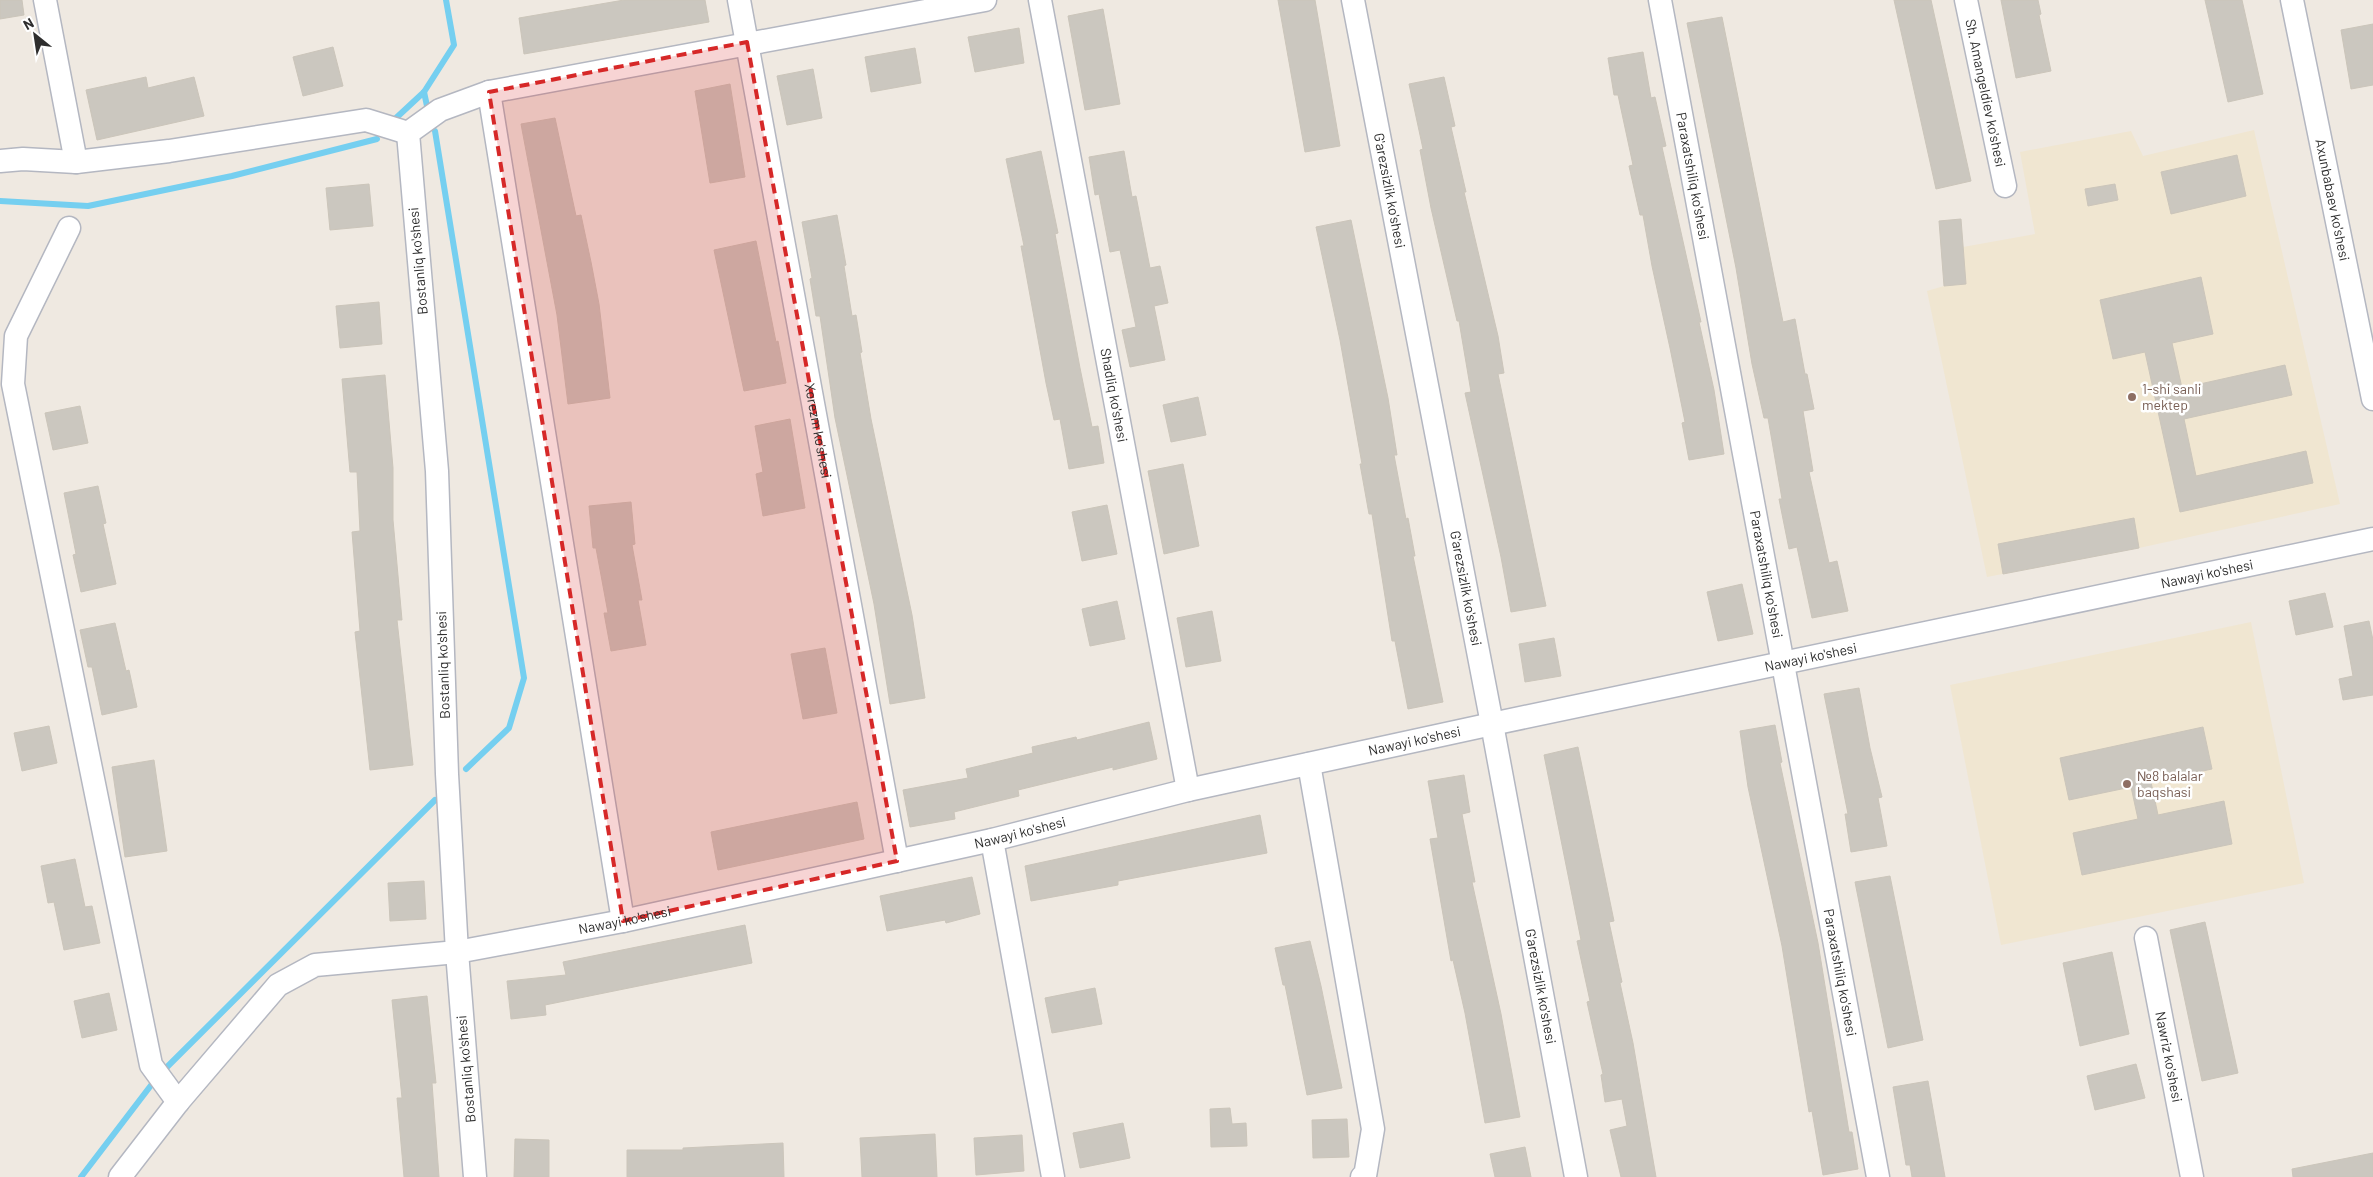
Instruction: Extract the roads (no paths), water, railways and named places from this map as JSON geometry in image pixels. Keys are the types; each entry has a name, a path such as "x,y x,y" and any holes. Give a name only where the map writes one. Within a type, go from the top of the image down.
{"street":[{"path":"46,0 76,162"},
{"name":"Xorezm ko'shesi","path":"739,0 897,861"},
{"path":"0,161 23,159 76,162 169,151 366,120 408,143 440,110 489,92 747,42 985,0"},
{"name":"Shadliq ko'shesi","path":"1040,0 1188,790"},
{"name":"G'arezsizlik ko'shesi","path":"1353,0 1492,724 1576,1177"},
{"name":"Paraxatshiliq ko'shesi","path":"1660,0 1878,1177"},
{"name":"Sh. Amangeldiev ko'shesi","path":"1966,0 2005,186"},
{"name":"Axunbabaev ko'shesi","path":"2292,0 2373,399"},
{"path":"489,92 623,921"},
{"name":"Bostanliq ko'shesi","path":"408,143 437,471 447,774 457,952 475,1177"},
{"path":"69,228 16,336 13,384 151,1065 178,1102"},
{"name":"Nawayi ko'shesi","path":"120,1177 178,1102 278,985 315,965 457,952 623,921 992,840 1188,790 1492,724 2373,539"},
{"path":"1309,764 1373,1129 1364,1176"},
{"path":"992,840 1054,1177"},
{"name":"Nawriz ko'shesi","path":"2146,938 2192,1177"}],"waterway":[{"path":"396,118 424,92 454,45 446,0"},
{"path":"424,92 427,106"},
{"path":"435,131 524,678 509,728 466,769"},
{"path":"0,201 88,206 232,176 377,139"},
{"path":"164,1070 435,800"},
{"path":"81,1177 152,1084"}],"place":[{"name":"1-shi sanli mektep","path":"2132,397"},
{"name":"№8 balalar baqshasi","path":"2127,784"}]}
